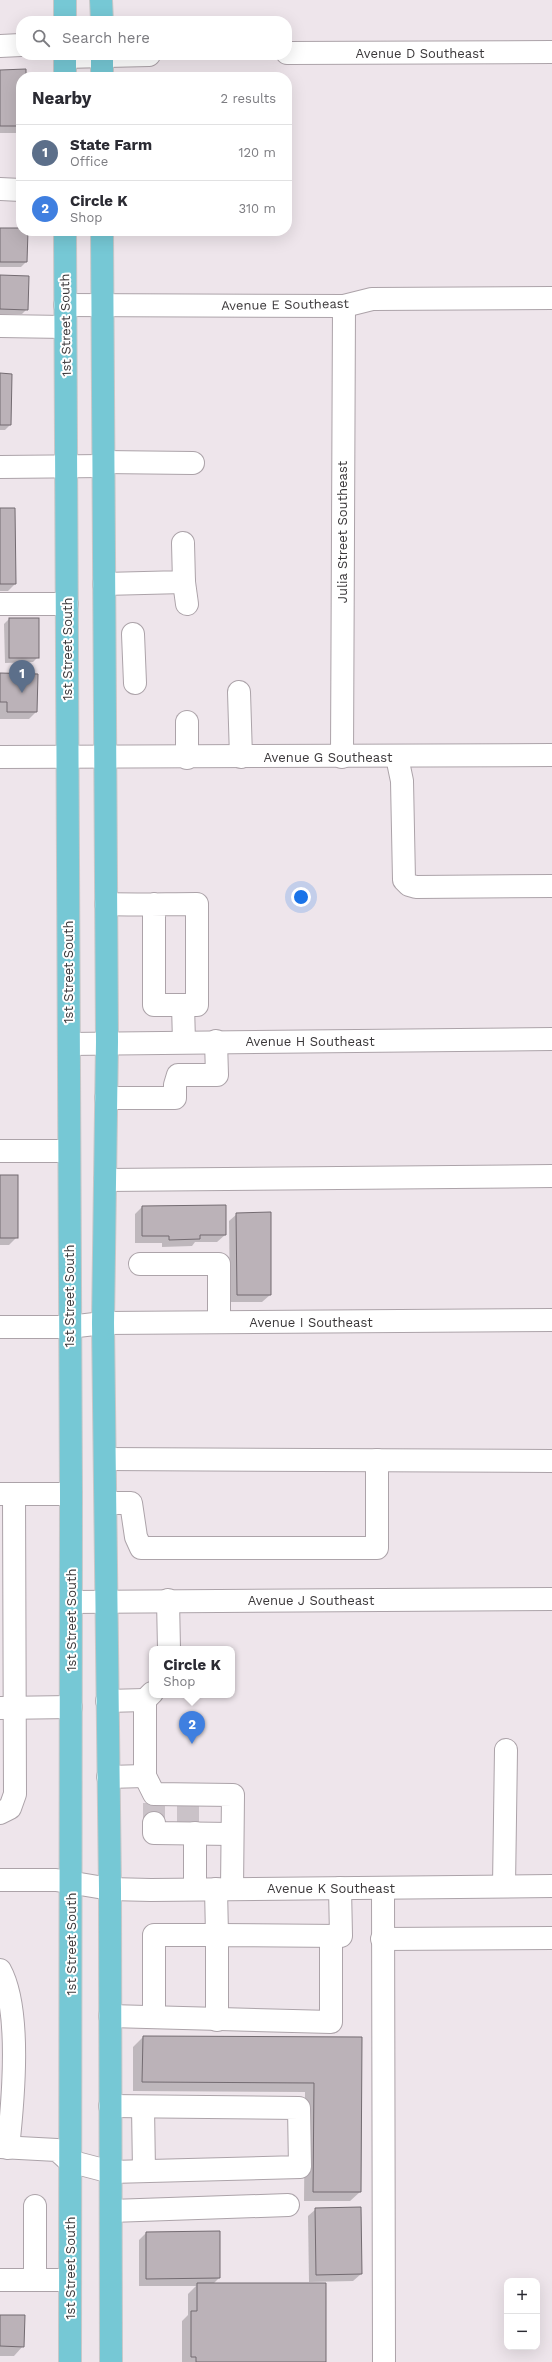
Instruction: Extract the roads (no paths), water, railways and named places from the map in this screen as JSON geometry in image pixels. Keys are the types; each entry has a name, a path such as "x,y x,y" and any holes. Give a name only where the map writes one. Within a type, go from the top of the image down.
{"main road":[{"path":"65,0 65,16"},
{"path":"101,0 102,16"},
{"name":"1st Street South","path":"65,236 67,604 66,758 70,1151 69,1327 71,1494 70,2362"},
{"path":"102,236 104,758 107,1042 103,1323 110,1889 111,2362"}],"street":[{"path":"0,46 16,45"},
{"name":"Avenue D Southeast","path":"292,53 552,52"},
{"path":"65,63 102,63 120,60"},
{"path":"0,189 16,190"},
{"name":"Avenue E Southeast","path":"65,305 344,306 372,299 552,298"},
{"name":"Julia Street Southeast","path":"342,757 344,306"},
{"path":"0,326 65,327"},
{"path":"0,467 66,468 103,464 193,463"},
{"path":"182,542 184,582 188,604"},
{"path":"104,584 184,582"},
{"path":"0,604 67,604"},
{"path":"104,652 133,643 135,683"},
{"path":"239,692 241,757"},
{"path":"187,722 187,758"},
{"name":"Avenue G Southeast","path":"0,757 187,758 552,755"},
{"path":"397,757 402,782 404,880 409,885 416,887 552,886"},
{"path":"106,904 154,904 197,904 197,1005 154,1006 154,904"},
{"path":"183,1005 184,1042"},
{"name":"Avenue H Southeast","path":"69,1044 107,1042 552,1039"},
{"path":"106,1098 175,1098 175,1085 178,1075 217,1075 216,1041"},
{"path":"0,1151 70,1151"},
{"path":"105,1180 552,1176"},
{"path":"140,1264 219,1264 219,1322"},
{"name":"Avenue I Southeast","path":"0,1327 69,1327 103,1323 552,1320"},
{"path":"105,1459 552,1461"},
{"path":"106,1504 131,1504 136,1537 141,1548 377,1548 377,1460"},
{"path":"0,1813 10,1808 14,1802 15,1794 7,1708 7,1494 71,1494"},
{"name":"Avenue J Southeast","path":"71,1602 168,1600 552,1599"},
{"path":"168,1600 169,1646"},
{"path":"107,1700 149,1697"},
{"path":"149,1698 172,1811 214,1889"},
{"path":"7,1708 71,1707"},
{"path":"504,1886 506,1750"},
{"path":"108,1777 172,1811 232,1834"},
{"path":"172,1811 233,1795 232,1834 214,1889 217,1935 217,2020"},
{"name":"Avenue K Southeast","path":"0,1880 71,1882 110,1889 552,1886"},
{"path":"154,2017 154,1935 341,1936 340,1888"},
{"path":"383,1888 384,2362"},
{"path":"110,2016 331,2022 331,1936"},
{"path":"382,1938 552,1938"},
{"path":"0,1970 8,1985 12,2015 13,2102 4,2147 57,2150 70,2161 111,2172 300,2167 299,2108 110,2106"},
{"path":"144,2107 144,2171"},
{"path":"111,2211 288,2205"},
{"path":"35,2206 35,2280"},
{"path":"0,2280 70,2280"}],"tunnel":[{"path":"154,1803 154,1823"},
{"path":"188,1803 188,1823"}],"place":[{"name":"State Farm","path":"22,693"},
{"name":"Circle K","path":"192,1744"}]}
